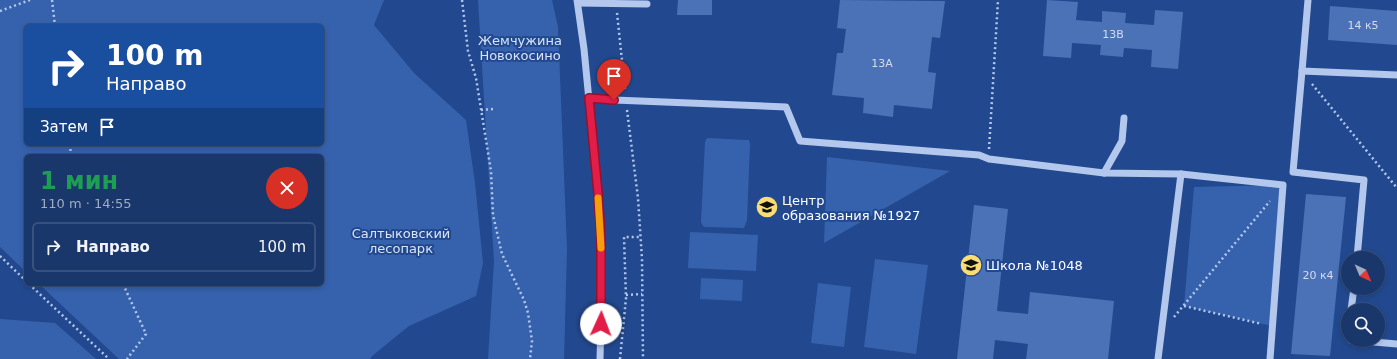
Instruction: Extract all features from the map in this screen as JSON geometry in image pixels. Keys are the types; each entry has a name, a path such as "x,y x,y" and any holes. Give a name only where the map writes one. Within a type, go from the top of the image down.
{"street":[{"path":"1308,0 1293,172 1364,180 1358,251"},
{"path":"600,359 602,284 601,238 589,98 577,1 647,4"},
{"path":"1302,71 1397,75"},
{"path":"589,98 786,107 800,140 979,155 989,159 1104,173 1181,174 1283,185 1270,359"},
{"path":"1104,173 1122,142 1124,118"},
{"path":"1158,359 1181,174"},
{"path":"1385,343 1397,344"}],"path":[{"path":"0,11 30,0"},
{"path":"52,0 55,24"},
{"path":"462,0 468,51 476,78 491,171 493,215 502,254 524,300 528,312 532,341 530,359"},
{"path":"989,159 998,0"},
{"path":"616,3 638,198 643,359"},
{"path":"1302,71 1397,188"},
{"path":"481,110 493,109"},
{"path":"1162,333 1283,185"},
{"path":"620,359 626,295 624,237 640,237"},
{"path":"0,256 24,279"},
{"path":"31,286 109,359"},
{"path":"124,286 146,334 127,359"},
{"path":"626,295 642,294"},
{"path":"1184,306 1272,326"}],"green space":[{"name":"Салтыковский лесопарк","path":"0,0 384,0 374,25 414,73 466,120 475,183 483,263 476,296 409,326 370,359 119,359 41,286 324,286 324,154 24,154 24,270 0,247"},
{"name":"Жемчужина Новокосино","path":"478,0 552,0 558,27 567,249 564,359 488,359 494,261"},
{"path":"707,138 749,140 747,220 744,228 705,227 701,222 705,142"},
{"path":"827,157 950,171 824,243"},
{"path":"1283,185 1272,326 1184,306 1194,187"},
{"path":"690,232 758,235 756,271 688,268"},
{"path":"875,259 928,265 916,354 864,347"},
{"path":"701,278 743,280 742,301 700,299"},
{"path":"818,283 851,287 844,347 811,343"},
{"path":"0,319 55,323 96,359 0,359"}],"building":[{"path":"678,0 712,0 712,15 677,15"},
{"path":"840,0 945,1 940,38 932,37 928,72 936,73 932,109 894,105 893,117 863,113 864,98 832,95 837,53 843,53 846,29 837,28"},
{"path":"1047,0 1078,2 1076,20 1102,22 1102,11 1126,13 1125,23 1154,25 1155,10 1183,12 1178,69 1151,67 1152,50 1124,48 1123,57 1100,55 1101,45 1072,43 1071,58 1043,56"},
{"path":"1330,6 1397,11 1397,45 1328,40"},
{"path":"1306,194 1346,197 1330,356 1291,354"},
{"path":"974,205 1008,209 997,311 1028,314 1030,292 1114,301 1108,359 1026,359 1028,344 995,340 993,359 957,359"}],"slow traffic":[{"path":"598,198 601,248"}],"place":[{"name":"Центр образования №1927","path":"767,207"},
{"name":"Школа №1048","path":"971,265"}],"route":[{"path":"601,324 601,238 589,98 614,100"}]}
